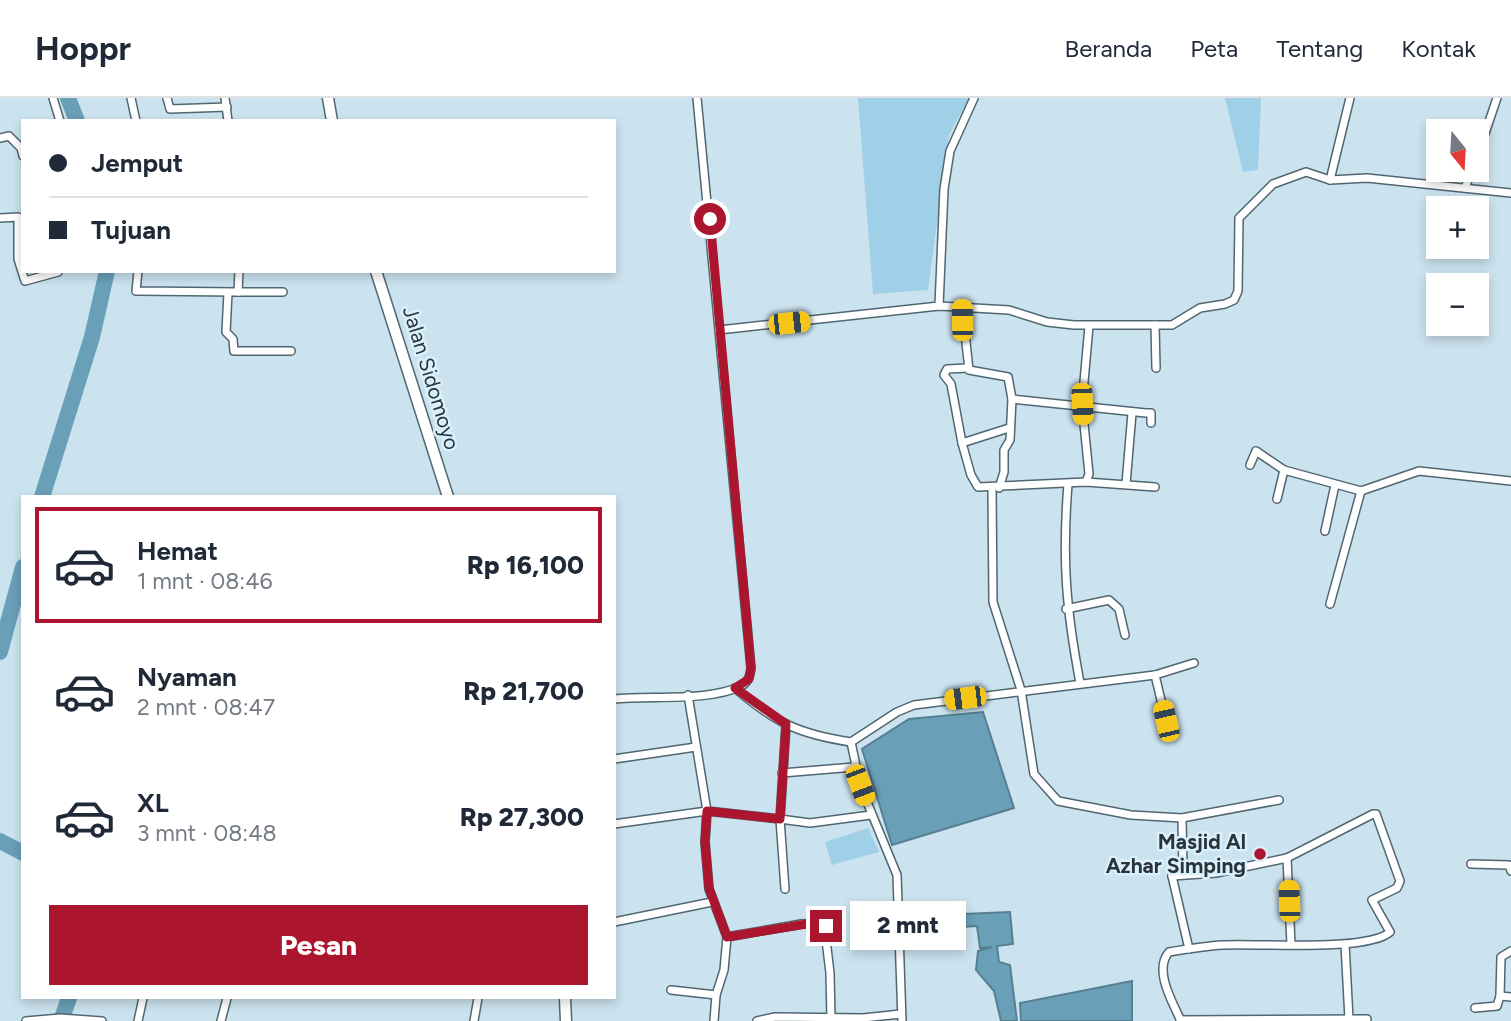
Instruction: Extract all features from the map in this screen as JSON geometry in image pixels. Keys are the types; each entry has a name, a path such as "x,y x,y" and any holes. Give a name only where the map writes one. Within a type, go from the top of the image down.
{"main road":[{"path":"328,98 332,119"},
{"name":"Jalan Sidomoyo","path":"377,273 447,495"},
{"path":"565,999 566,1021"}],"street":[{"path":"52,98 59,119"},
{"path":"131,98 136,119"},
{"path":"167,98 170,109 227,107"},
{"path":"225,98 228,119"},
{"path":"616,699 688,695 735,688 749,679 751,668 697,98"},
{"path":"939,306 944,189 950,151 974,98"},
{"path":"1331,180 1350,98"},
{"path":"1489,122 1497,98"},
{"path":"0,138 9,136 21,150"},
{"path":"719,330 939,306 1009,310 1047,322 1089,327 1176,324 1200,308 1234,300 1238,291 1236,226 1239,218 1260,195 1281,181 1307,172 1331,180 1367,178 1450,189 1511,193"},
{"path":"1465,188 1467,182"},
{"path":"0,218 20,216 18,259 21,268"},
{"path":"22,273 25,281 54,273"},
{"path":"138,273 135,291 284,292"},
{"path":"238,292 239,273"},
{"path":"228,293 226,332 233,339 234,351 290,351"},
{"path":"962,306 968,368"},
{"path":"1155,325 1156,368"},
{"path":"1086,481 1089,474 1082,404 1089,327"},
{"path":"1155,487 1086,481 995,489 975,485 962,443 952,387 944,373 947,369 968,368 974,373 1008,377 1012,399 1010,440 1004,450 1004,472 995,489 993,602 1021,690 1032,770 1054,799 1131,815 1182,818 1279,800"},
{"path":"1012,399 1151,413 1151,423"},
{"path":"1126,484 1132,413"},
{"path":"962,443 1009,428"},
{"path":"1250,465 1256,451 1284,470 1361,491 1419,471 1511,481"},
{"path":"1277,499 1284,470"},
{"path":"1068,484 1063,569 1066,609 1080,683"},
{"path":"1325,531 1335,485"},
{"path":"1330,604 1361,491"},
{"path":"1066,609 1110,600 1119,609 1125,635"},
{"path":"735,688 786,724 809,736 850,742 905,708 1021,690 1155,675 1194,663"},
{"path":"1155,675 1166,721"},
{"path":"688,695 707,811 706,869 712,902 722,918 727,937 714,1021"},
{"path":"785,889 780,819 786,724"},
{"path":"757,1021 775,1017 902,1017 897,874 871,815 854,767 850,742"},
{"path":"616,759 696,747"},
{"path":"782,773 854,767"},
{"path":"616,824 707,811 810,823 871,815"},
{"path":"1172,876 1216,873 1287,859 1376,814 1400,880 1397,888 1372,900 1390,932 1383,937 1345,944 1189,949 1169,952 1165,959 1167,990 1180,1021 1367,1019"},
{"path":"1172,876 1183,868 1182,818"},
{"path":"1287,859 1291,944"},
{"path":"1471,864 1507,864 1511,871"},
{"path":"1172,876 1189,949"},
{"path":"616,922 712,902"},
{"path":"727,937 801,924 824,923 830,973 831,1019"},
{"path":"1345,944 1349,1019"},
{"path":"1475,1008 1496,1007 1500,996 1501,957 1511,951"},
{"path":"671,990 716,995"},
{"path":"1500,996 1511,997"},
{"path":"138,1021 143,999"},
{"path":"221,1021 227,999"},
{"path":"474,1021 478,999"},
{"path":"26,1021 60,1018 102,1021"}],"shaded area":[{"path":"858,98 969,98 949,135 928,290 873,294"},
{"path":"1225,98 1261,98 1258,170 1243,172"},
{"path":"983,712 1014,808 892,845 862,749 909,719"},
{"path":"868,828 879,852 832,865 825,842"},
{"path":"1010,912 1013,944 997,946 999,962 1010,965 1017,1021 1001,1021 994,991 976,970 978,951 992,947 980,948 977,926 913,930 915,916"},
{"path":"1132,981 1132,1021 1021,1021 1020,1003"}],"waterway":[{"path":"68,98 76,119"},
{"path":"43,495 92,337 107,273"},
{"path":"0,652 21,574"},
{"path":"0,841 21,852"},
{"path":"61,1021 69,999"}],"place":[{"name":"Masjid Al Azhar Simping","path":"1260,854"}],"route":[{"path":"710,219 728,440 751,668 749,679 743,686 735,688 786,724 782,744 780,819 707,811 705,842 709,888 727,937 801,924 819,922 826,926"}]}
